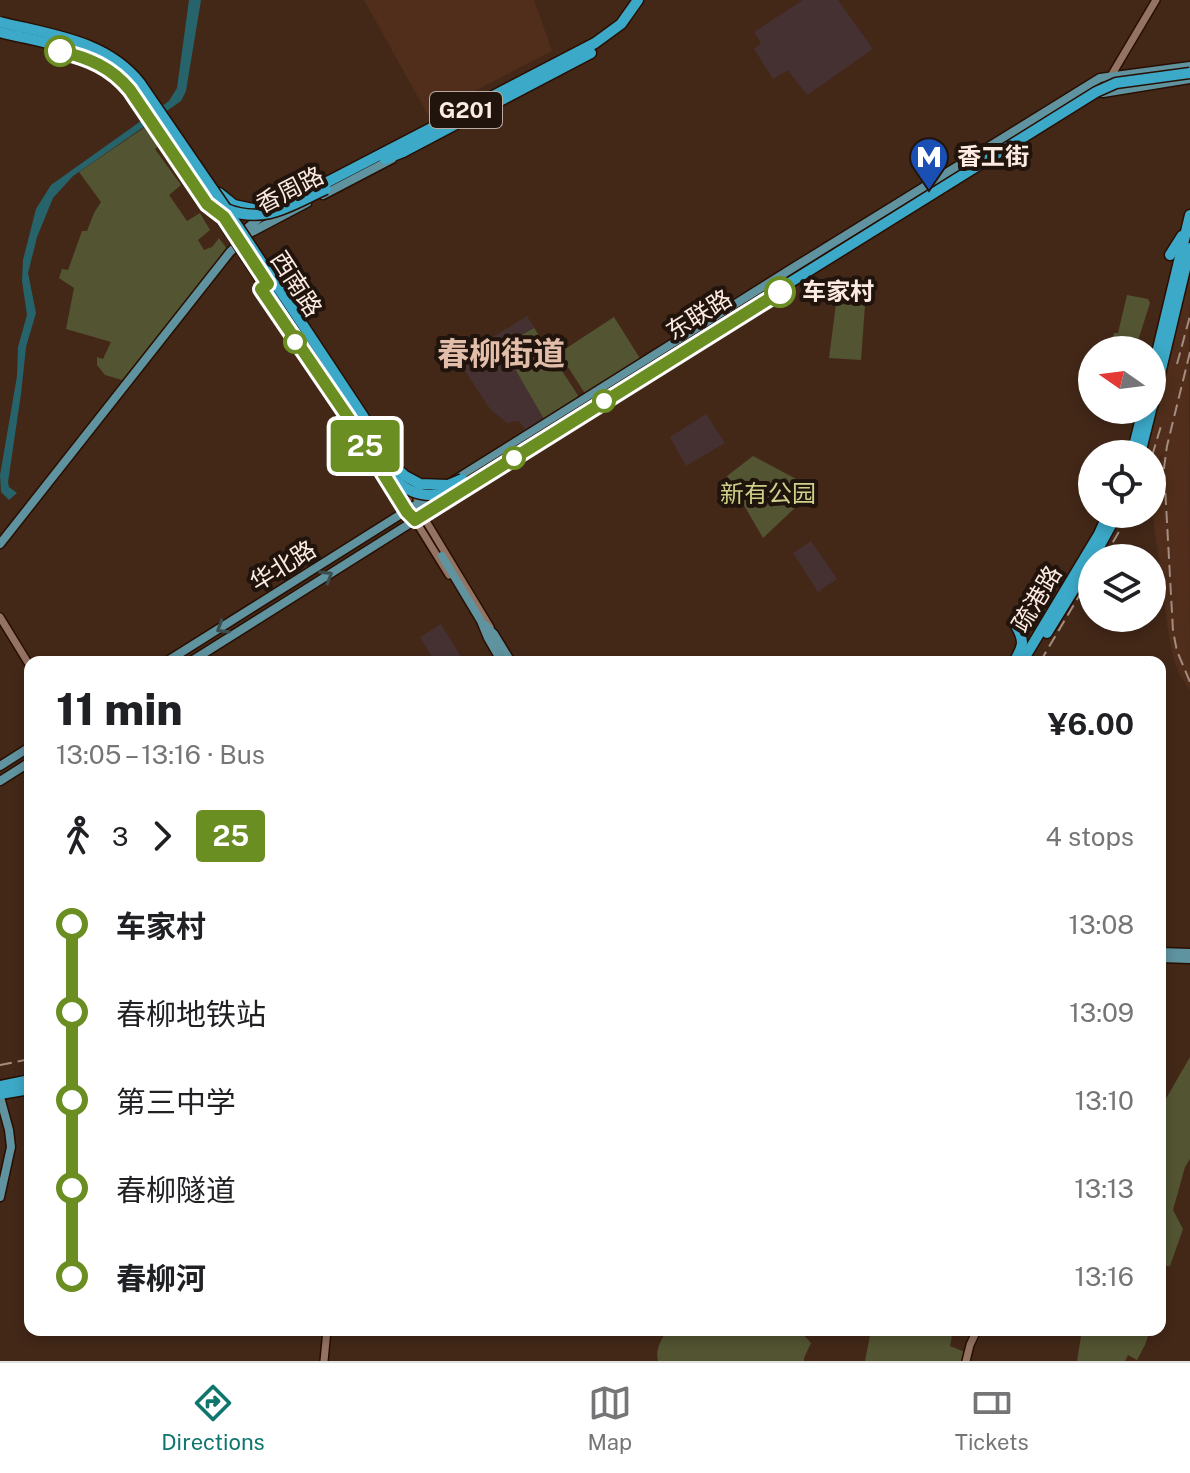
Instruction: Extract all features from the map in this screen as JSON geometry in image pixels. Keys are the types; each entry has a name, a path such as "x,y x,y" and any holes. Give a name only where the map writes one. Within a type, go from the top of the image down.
{"highway":[{"name":"香周路","path":"282,205 595,43 621,24 638,0"},
{"name":"香周路","path":"403,152 599,49 625,27 645,0"},
{"path":"0,27 90,52 111,63 150,104"},
{"path":"0,27 98,52 120,66 138,85 158,119 220,195 207,204"},
{"name":"东联路","path":"0,27 92,46 129,69 229,213 391,463 409,479 432,485 448,485 464,478 1095,85 1114,79 1190,72"},
{"name":"东联路","path":"0,27 88,55 109,66 127,82 221,218 382,467 401,486 428,496 450,493 468,483 1084,99 1116,83 1190,72"},
{"path":"42,46 58,44"},
{"name":"G201","path":"158,119 216,202 242,215 273,214 380,160 403,152"},
{"name":"G201","path":"220,195 234,205 252,210 282,205"},
{"path":"1161,336 1190,215"},
{"path":"1170,255 1187,228"},
{"path":"1166,349 1190,248"},
{"name":"疏港路","path":"1026,656 1102,528"},
{"path":"1034,656 1078,584"},
{"path":"1015,624 1023,640 1017,656"},
{"path":"0,1086 24,1081"},
{"path":"0,1096 24,1090"}],"main road":[{"path":"1098,95 1154,0"},
{"path":"1100,78 1111,69 1154,0"},
{"path":"0,27 42,46 88,58 108,68 150,104"},
{"path":"1100,78 1190,72"},
{"path":"1098,95 1190,72"},
{"name":"华北路","path":"176,656 1100,78"},
{"name":"华北路","path":"200,656 1098,95"},
{"path":"158,119 228,236 227,253 239,251 251,254 259,228"},
{"name":"香周路","path":"240,238 403,152"},
{"path":"220,195 225,216"},
{"path":"207,204 225,216"},
{"name":"香周路","path":"1,539 227,253 259,218 282,205"},
{"name":"西南路","path":"225,216 328,369 381,456"},
{"name":"西南路","path":"251,254 348,402"},
{"name":"西南路","path":"302,348 407,512 419,518"},
{"path":"327,356 328,369"},
{"name":"西南路","path":"327,356 419,503 419,518 491,636 499,656"},
{"path":"333,396 362,408"},
{"path":"348,402 348,417"},
{"name":"西南路","path":"442,556 506,656"},
{"path":"0,617 24,656"},
{"path":"0,766 24,751"},
{"path":"0,781 24,766"},
{"path":"1166,955 1190,956"},
{"path":"2,1113 8,1101 24,1090"},
{"path":"0,1096 11,1147 0,1197"},
{"path":"326,1361 328,1336"},
{"path":"966,1361 974,1336"}],"shaded area":[{"path":"364,0 534,0 552,51 428,115"},
{"path":"803,0 838,0 873,49 807,95 788,70 773,79 754,49 761,43 754,32"},
{"path":"1190,275 1190,690 1179,674 1173,656 1166,615 1166,544 1157,544 1155,528 1166,528 1166,440 1149,440 1153,424 1166,424 1166,373"},
{"path":"527,316 579,397 526,431 519,421 507,423 490,409 457,359"},
{"path":"706,414 725,443 686,466 670,437"},
{"path":"811,541 837,579 818,592 793,553"},
{"path":"441,624 460,656 431,656 420,637"}],"green space":[{"path":"151,123 163,142 155,149 181,185 169,195 187,221 200,213 210,230 198,240 204,250 212,247 219,238 227,249 122,380 105,375 97,365 97,357 103,359 111,342 66,329 74,288 59,278 62,269 68,270 82,231 87,231 101,202 79,172"},
{"path":"1127,295 1148,299 1150,303 1139,336 1113,336 1118,333"},
{"path":"836,304 865,305 861,360 829,358"},
{"path":"614,317 641,360 586,395 559,353"},
{"path":"534,328 579,397 544,419 507,355 511,352 513,340"},
{"name":"新有公园","path":"753,456 815,489 763,538 727,476"},
{"path":"1190,1057 1190,1159 1173,1210 1183,1229 1170,1266 1166,1266 1166,1099"},
{"path":"805,1336 811,1343 804,1361 658,1361 657,1353 663,1337"},
{"path":"870,1336 952,1336 950,1346 965,1352 963,1361 865,1361"},
{"path":"1081,1336 1148,1336 1137,1360 1128,1355 1125,1361 1077,1361"}],"water":[{"path":"189,0 201,0 186,91 181,101 73,176 53,198 37,237 28,273 36,313 26,347 8,482 17,493 9,500 1,492 0,475 17,376 18,347 27,315 22,281 23,260 36,209 51,185 169,101 177,88"}],"tunnel":[{"path":"399,485 442,556"}],"railway":[{"path":"1177,364 1190,316"},
{"path":"1190,352 1164,468 1173,631 1177,651 1190,682"},
{"path":"1157,440 1161,426"},
{"path":"1112,544 1121,528"},
{"path":"1044,656 1078,598"},
{"path":"0,1065 24,1060"}],"bus line":[{"name":"25","path":"60,51 101,64 130,90 207,204 231,227 268,284 261,289 415,520 780,292"}],"place":[{"name":"香工街","path":"929,191"},
{"name":"车家村","path":"780,292"}],"district":[{"name":"春柳街道","path":"501,354"}]}
